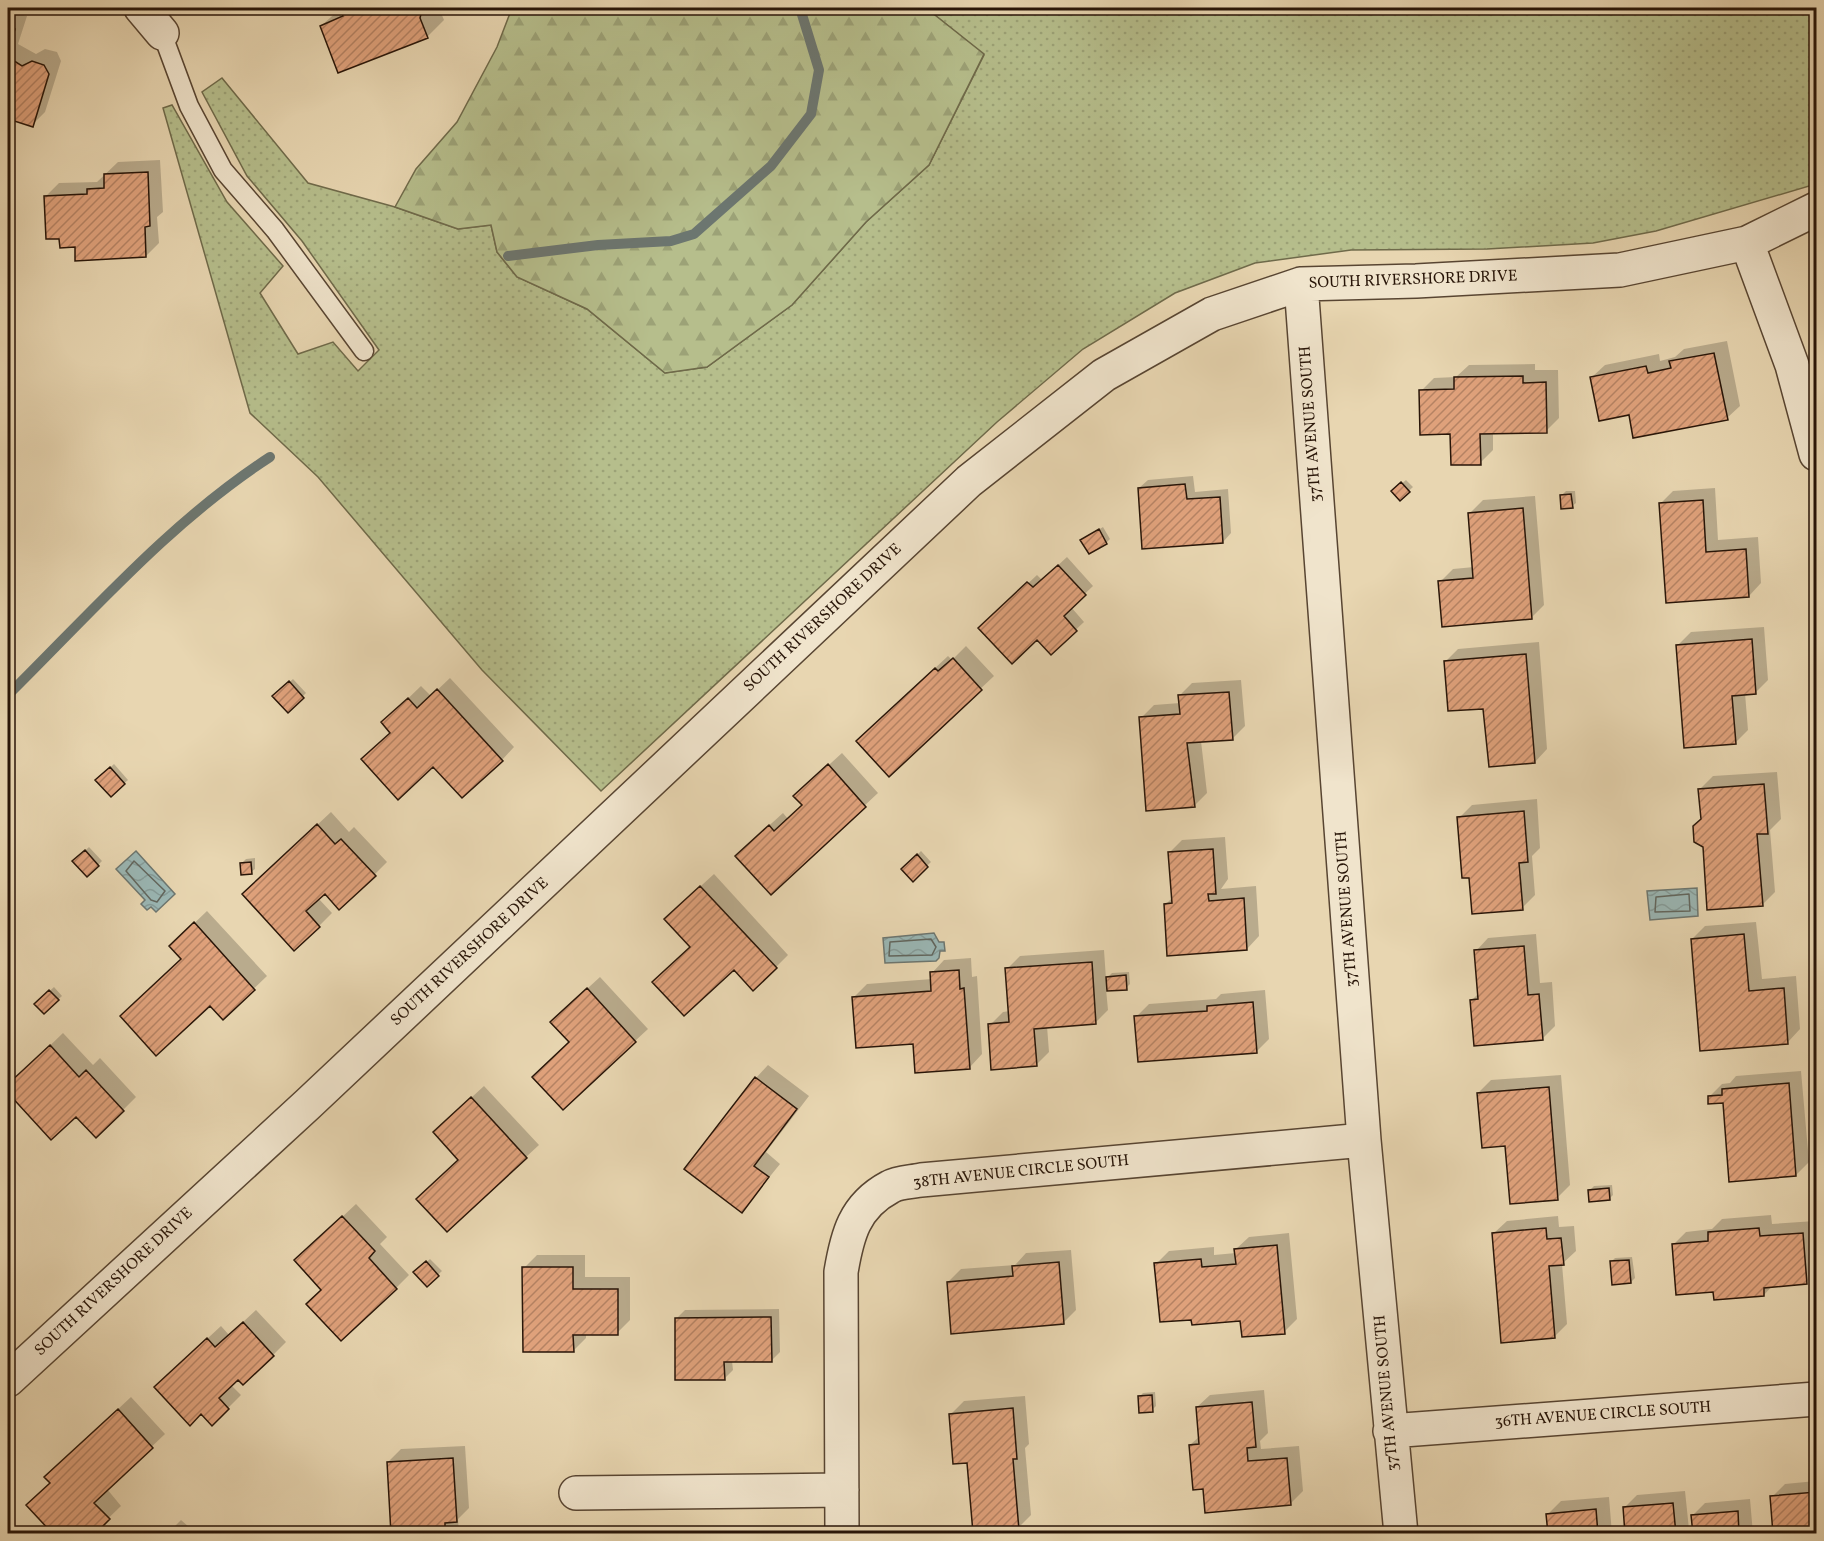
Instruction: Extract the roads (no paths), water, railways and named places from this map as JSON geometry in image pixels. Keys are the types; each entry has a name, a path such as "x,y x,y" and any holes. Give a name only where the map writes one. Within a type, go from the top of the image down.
{"street":[{"path":"141,8 162,33"},
{"name":"SOUTH RIVERSHORE DRIVE","path":"8,1380 308,1104 969,481 1104,375 1212,314 1301,284 1416,281 1620,270 1748,243 1816,209"},
{"path":"1748,243 1792,365 1816,454"},
{"name":"37TH AVENUE SOUTH","path":"1301,284 1364,1140 1401,1533"},
{"name":"38TH AVENUE CIRCLE SOUTH","path":"842,1533 841,1272 848,1234 864,1207 890,1186 921,1180 1364,1140"},
{"name":"36TH AVENUE CIRCLE SOUTH","path":"1390,1431 1816,1399"},
{"path":"576,1492 842,1490"}],"lane":[{"path":"162,33 189,106 223,170 275,230 364,351"}],"water":[{"path":"136,851 175,894 156,912 151,907 147,910 141,904 145,900 116,869"},
{"path":"1697,888 1698,916 1650,920 1647,891"},
{"path":"934,933 939,942 944,942 945,951 940,951 936,961 885,963 883,938"}],"waterway":[{"path":"508,256 598,245 671,241 694,234 771,166 811,114 819,70 800,8"},
{"path":"8,695 165,539 234,482 270,457"}]}
